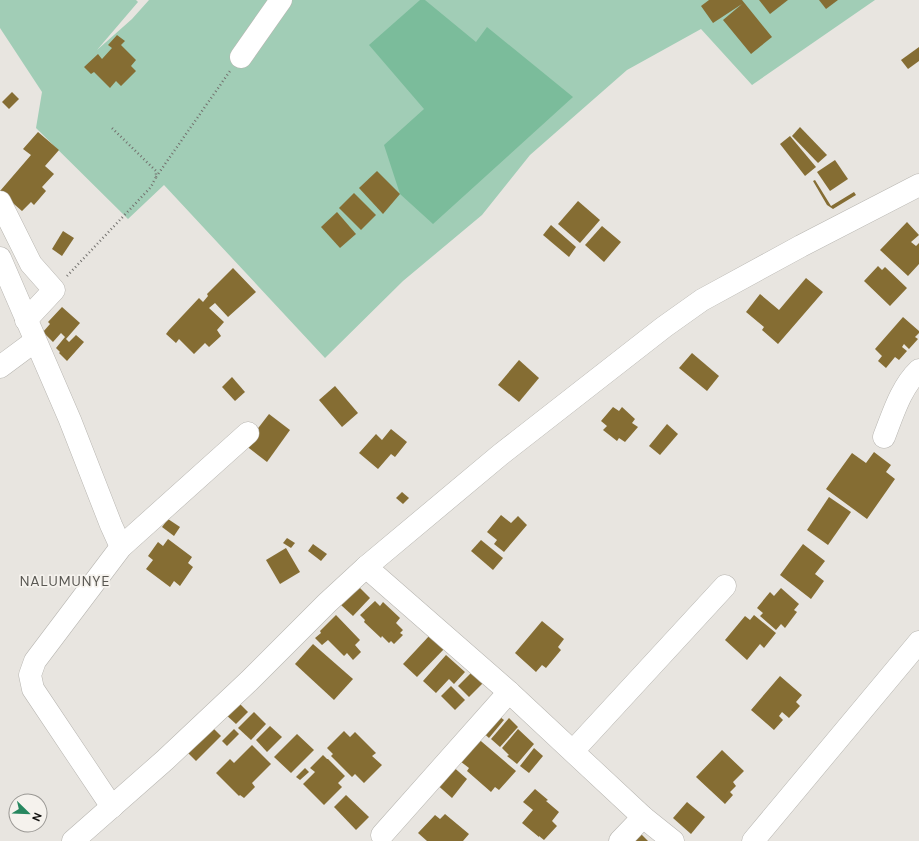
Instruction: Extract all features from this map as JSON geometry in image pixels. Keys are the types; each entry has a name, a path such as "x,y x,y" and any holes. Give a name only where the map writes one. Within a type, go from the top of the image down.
{"street":[{"path":"241,57 281,0"},
{"path":"73,841 249,681 327,603 366,567 500,455 664,327 702,300 801,246 915,193"},
{"path":"0,202 31,264 54,290 26,320"},
{"path":"0,258 70,420 121,547"},
{"path":"0,367 35,341"},
{"path":"884,437 901,394 919,370"},
{"path":"112,807 33,689 30,675 35,661 121,547 248,433"},
{"path":"366,567 510,692 643,817 673,841"},
{"path":"573,751 725,586"},
{"path":"753,841 919,642"},
{"path":"382,835 510,692"},
{"path":"620,841 643,817"}],"path":[{"path":"54,290 151,187 156,177 241,57"},
{"path":"112,128 156,171 156,177"}],"green space":[{"path":"0,0 136,0 138,2 97,50 132,19 149,0 875,0 752,85 701,29 627,70 530,155 482,215 403,281 325,358 164,185 128,219 36,128 42,92 0,28"},
{"path":"420,0 425,0 476,42 487,27 573,97 433,224 400,194 384,145 424,109 369,45"}],"building":[{"path":"709,0 742,0 772,37 751,54 723,20 742,4 713,23 701,6"},
{"path":"759,0 788,0 770,14"},
{"path":"819,0 838,0 826,9"},
{"path":"117,35 125,41 121,45 136,60 131,66 136,71 121,86 116,81 110,88 94,72 91,74 84,67 98,54 102,59 112,48 108,45"},
{"path":"919,47 919,61 908,69 901,60"},
{"path":"12,92 19,99 9,109 2,102"},
{"path":"800,127 827,155 818,163 792,136"},
{"path":"38,132 59,150 45,166 54,174 42,187 46,191 34,205 31,202 22,211 0,191 31,155 23,149"},
{"path":"790,136 816,167 805,176 780,144"},
{"path":"835,160 848,179 830,191 817,172"},
{"path":"377,171 400,194 383,214 359,188"},
{"path":"815,180 831,206 854,192 856,195 833,209 827,205 813,181"},
{"path":"354,193 376,215 361,230 339,208"},
{"path":"578,201 600,220 580,243 558,224"},
{"path":"337,212 356,234 340,248 321,227"},
{"path":"907,222 919,235 911,242 916,246 919,243 919,264 908,276 880,250"},
{"path":"551,225 576,247 569,257 543,235"},
{"path":"602,226 621,242 604,262 585,245"},
{"path":"63,231 74,238 62,256 52,249"},
{"path":"878,266 882,270 885,267 907,288 890,306 864,281"},
{"path":"233,268 256,292 228,317 215,303 209,308 224,322 217,330 221,336 209,347 205,343 194,354 179,339 176,343 166,334 199,298 203,302 208,296 207,294"},
{"path":"806,278 823,292 778,344 762,330 764,327 746,312 760,294 779,310"},
{"path":"62,307 80,323 66,339 69,342 76,335 84,342 67,361 56,348 65,337 61,333 53,342 43,332 50,324 48,322"},
{"path":"903,317 919,331 915,337 918,339 909,349 904,344 902,347 907,351 899,360 895,357 886,368 878,361 882,356 875,349"},
{"path":"692,353 719,376 707,391 679,368"},
{"path":"519,360 539,378 519,402 498,385"},
{"path":"232,377 245,392 235,401 222,387"},
{"path":"335,386 358,413 342,427 319,400"},
{"path":"613,407 619,411 622,407 635,419 632,423 638,427 625,442 619,438 617,441 603,430 607,426 601,421"},
{"path":"269,414 290,430 267,462 245,445"},
{"path":"667,424 678,434 660,455 649,446"},
{"path":"391,429 407,442 395,457 391,454 378,469 359,453 376,434 382,440"},
{"path":"874,452 891,465 886,472 895,479 867,519 826,489 852,453 866,463"},
{"path":"402,492 409,498 403,504 396,498"},
{"path":"829,497 851,512 828,545 807,530"},
{"path":"501,515 511,523 518,516 527,525 504,552 494,544 497,540 487,532"},
{"path":"168,519 180,527 174,536 162,527"},
{"path":"287,538 295,543 291,548 283,543"},
{"path":"168,539 192,557 188,563 193,567 180,586 174,581 170,587 146,569 153,560 148,556 158,542 163,546"},
{"path":"481,540 503,558 493,570 471,551"},
{"path":"313,544 327,554 321,561 308,551"},
{"path":"803,544 825,561 815,574 824,581 811,599 780,575"},
{"path":"286,548 300,572 280,584 266,560"},
{"path":"359,587 370,598 353,616 341,605"},
{"path":"781,588 799,604 794,610 797,612 785,628 781,624 776,630 760,616 763,613 757,608 770,592 774,596"},
{"path":"375,601 380,606 383,602 400,618 396,623 403,630 400,633 403,635 394,644 391,641 389,643 382,636 381,638 364,622 365,620 360,615"},
{"path":"336,615 360,640 355,645 361,652 353,660 347,653 344,656 328,640 322,645 315,638"},
{"path":"754,615 776,633 764,648 760,644 747,660 725,640 745,616 750,620"},
{"path":"542,621 564,639 558,647 561,650 546,668 542,665 536,672 515,653"},
{"path":"430,635 445,648 417,677 403,664"},
{"path":"313,644 353,679 334,700 295,664"},
{"path":"446,655 465,672 454,684 449,679 436,693 423,681"},
{"path":"474,670 485,681 469,697 458,686"},
{"path":"780,676 802,695 796,702 800,706 789,718 782,712 779,716 783,720 774,730 751,710"},
{"path":"451,686 465,700 455,710 441,696"},
{"path":"236,700 248,712 236,724 224,713"},
{"path":"254,712 266,724 251,740 238,728"},
{"path":"495,713 504,720 489,738 480,730"},
{"path":"509,718 518,727 500,747 491,739"},
{"path":"209,724 221,736 196,761 184,749"},
{"path":"270,726 282,737 267,752 256,740"},
{"path":"234,729 239,734 227,746 222,741"},
{"path":"518,729 534,744 517,764 507,756 509,755 502,748"},
{"path":"344,731 350,737 355,732 376,753 372,756 382,765 364,783 355,774 352,777 331,756 333,754 327,748"},
{"path":"297,734 314,750 291,773 274,757"},
{"path":"475,736 516,771 499,790 495,787 491,792 467,771 469,768 456,758"},
{"path":"252,745 271,764 252,783 255,787 244,798 240,795 239,796 216,773 230,759 234,763"},
{"path":"534,748 543,756 529,773 520,766"},
{"path":"722,750 744,771 733,782 736,786 730,792 733,795 725,804 696,777"},
{"path":"323,755 345,776 338,783 342,787 324,805 303,784 315,772 310,768"},
{"path":"450,764 467,779 452,798 434,782"},
{"path":"305,768 309,772 300,780 296,777"},
{"path":"535,789 559,812 552,821 557,826 544,840 522,823 533,810 523,802"},
{"path":"346,795 369,817 356,830 334,807"},
{"path":"687,802 705,817 691,834 673,818"},
{"path":"445,814 469,834 463,841 427,841 418,833 435,815 440,819"},
{"path":"641,834 648,841 634,841"}],"district":[{"name":"NALUMUNYE","path":"65,581"}]}
